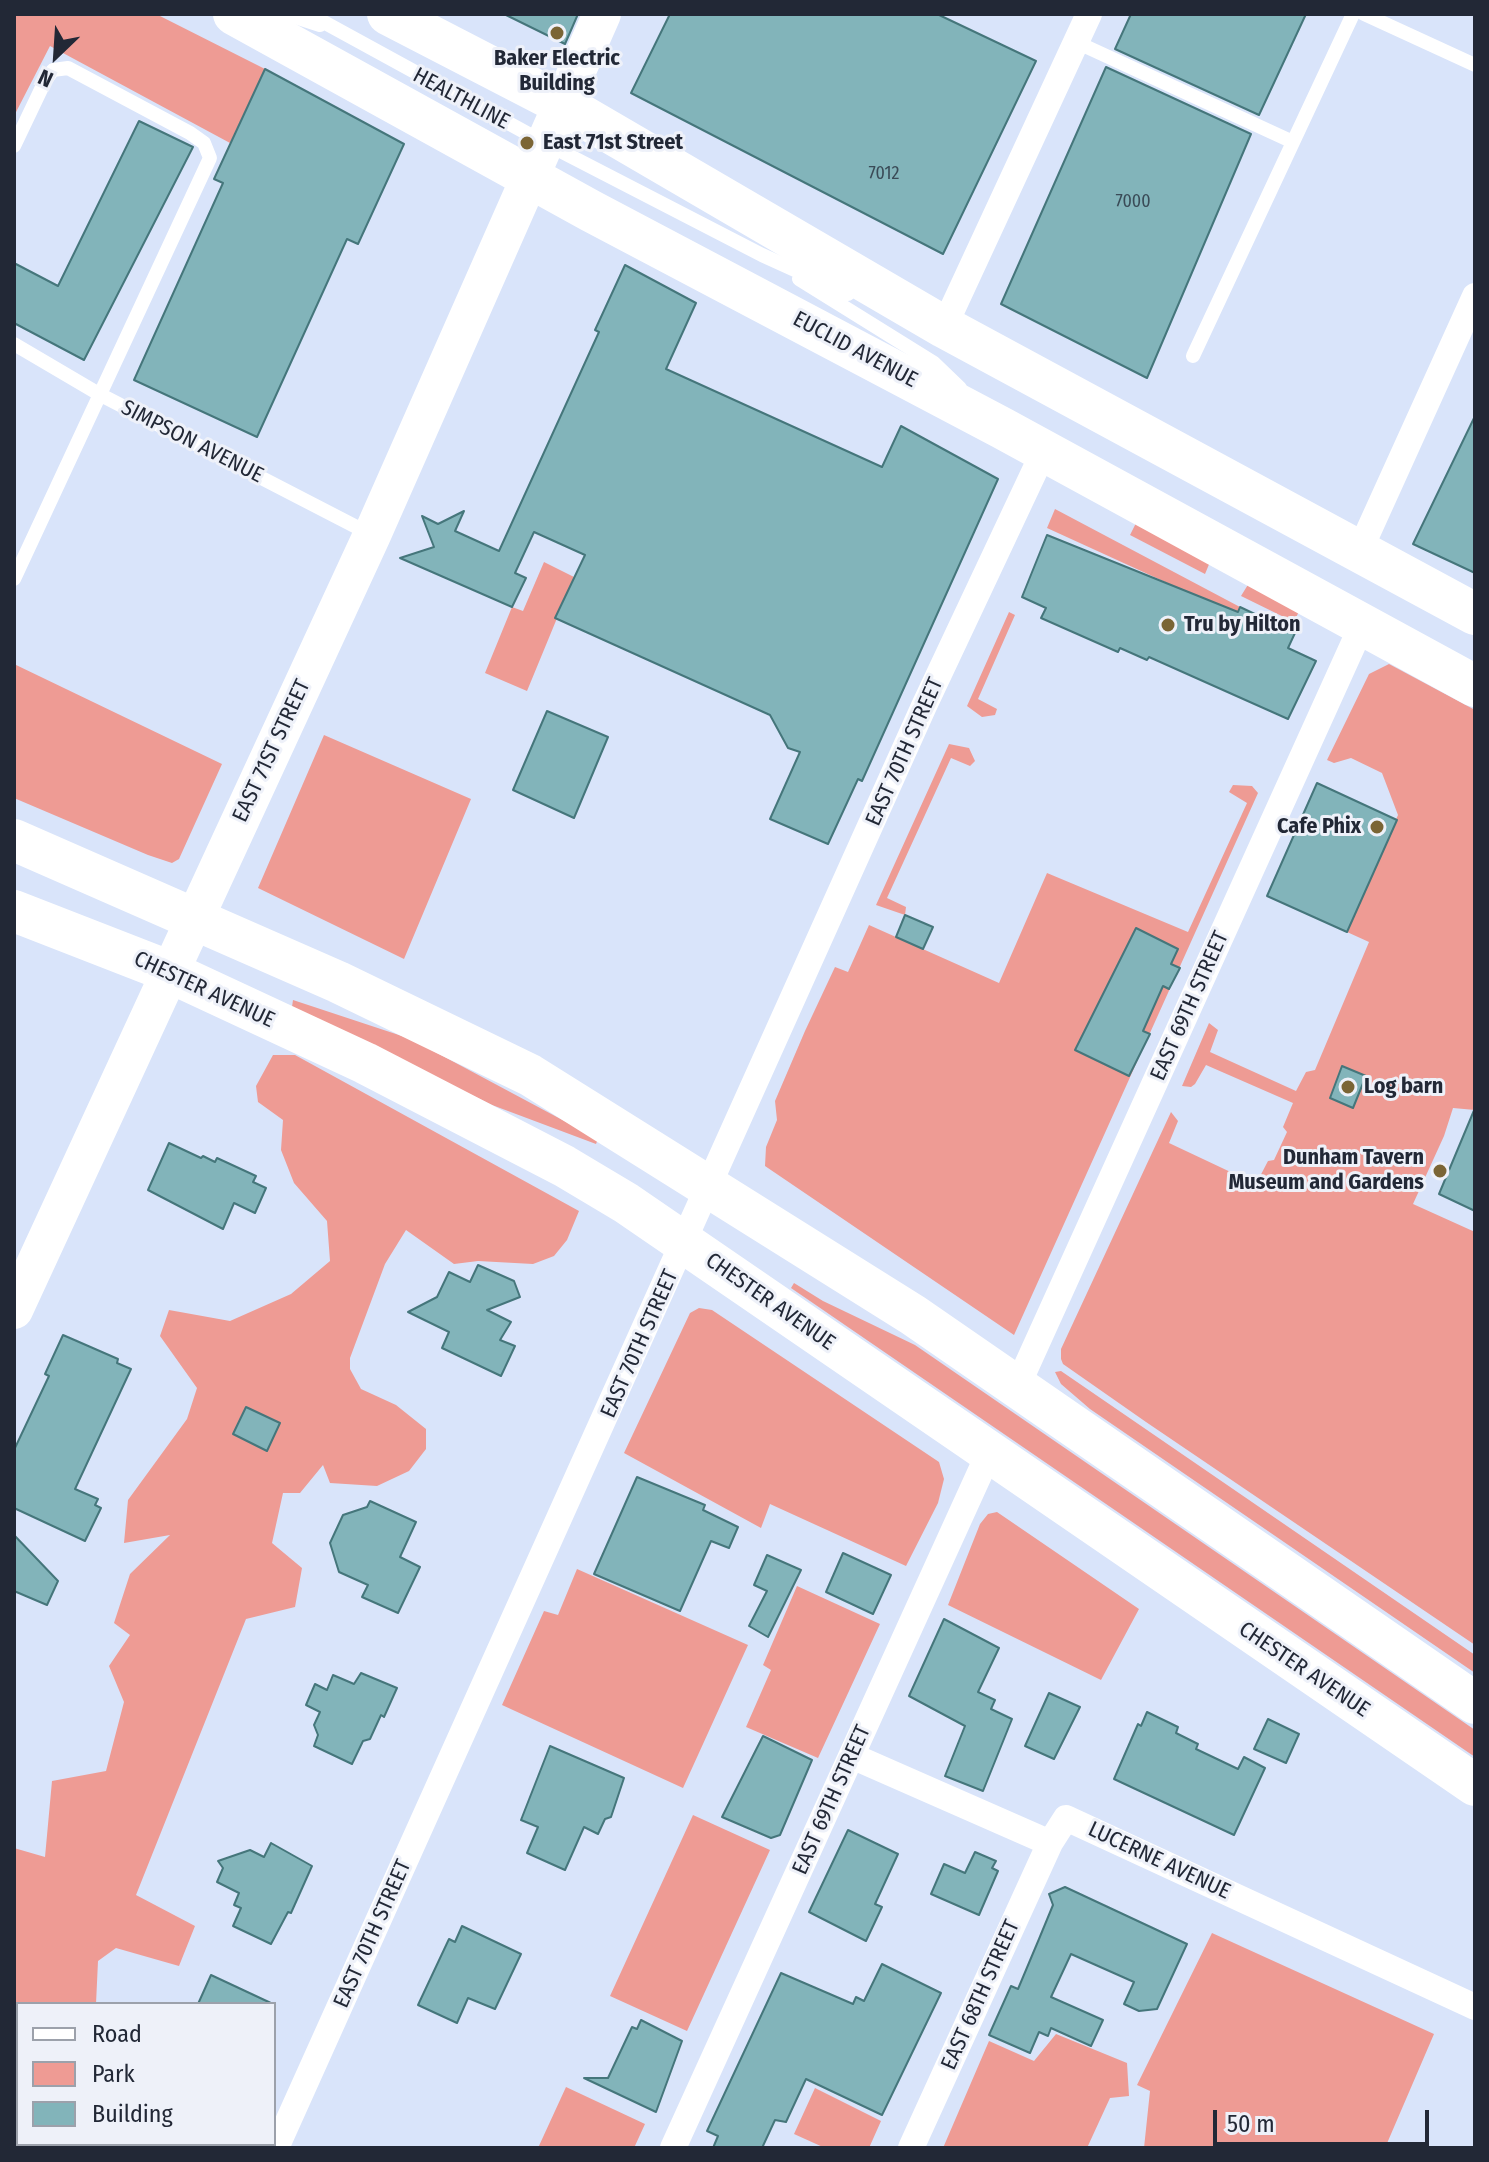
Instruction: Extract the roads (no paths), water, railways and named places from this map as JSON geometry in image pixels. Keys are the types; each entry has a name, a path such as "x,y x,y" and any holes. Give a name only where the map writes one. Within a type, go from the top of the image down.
{"main road":[{"name":"EUCLID AVENUE","path":"234,14 536,159 1002,428 1475,686"},
{"path":"388,14 560,103 938,333 999,358 1475,614"},
{"path":"14,840 133,889 193,919 338,982 530,1075 711,1185 1017,1387 1475,1703"},
{"name":"CHESTER AVENUE","path":"14,911 170,972 365,1063 500,1132 614,1196 1475,1785"}],"street":[{"name":"EAST 71ST STREET","path":"14,1310 372,535 560,103 602,14"},
{"path":"938,333 1089,14"},
{"path":"1359,552 1475,296"},
{"name":"EAST 70TH STREET","path":"276,2148 686,1244 924,706 1044,451"},
{"name":"EAST 69TH STREET","path":"1017,1387 1362,625"},
{"name":"EAST 69TH STREET","path":"673,2148 989,1453"},
{"path":"852,1756 1050,1843"},
{"name":"LUCERNE AVENUE","path":"1050,1843 1066,1818 1475,2007"},
{"name":"EAST 68TH STREET","path":"911,2148 1050,1843"}],"lane":[{"name":"HEALTHLINE","path":"286,14 331,29"},
{"name":"HEALTHLINE","path":"309,14 536,159 762,255 879,310"},
{"path":"1193,356 1353,14"},
{"path":"1364,14 1475,65"},
{"path":"1076,42 1293,142"},
{"path":"14,146 45,81 53,70 68,68 190,133 204,143 210,158 14,579"},
{"name":"HEALTHLINE","path":"762,255 934,363 1002,428"},
{"name":"SIMPSON AVENUE","path":"14,344 99,394 372,535"}],"place":[{"name":"Baker Electric Building","path":"557,33"},
{"name":"East 71st Street","path":"527,143"},
{"name":"Tru by Hilton","path":"1168,625"},
{"name":"Cafe Phix","path":"1377,827"},
{"name":"Log barn","path":"1348,1087"},
{"name":"Dunham Tavern Museum and Gardens","path":"1440,1171"}]}
